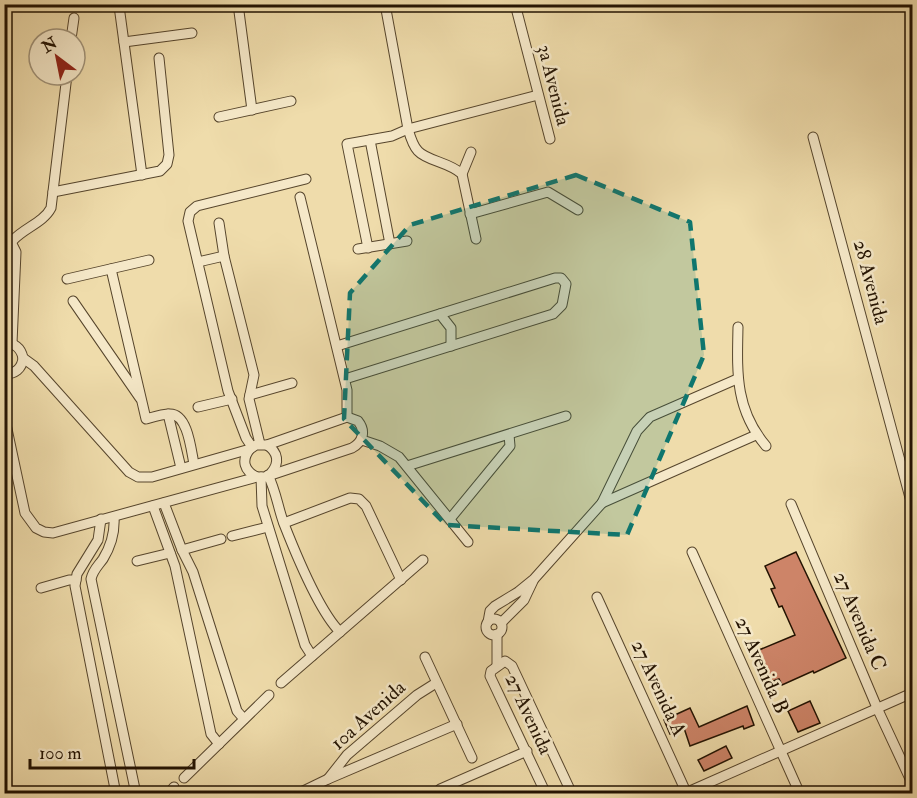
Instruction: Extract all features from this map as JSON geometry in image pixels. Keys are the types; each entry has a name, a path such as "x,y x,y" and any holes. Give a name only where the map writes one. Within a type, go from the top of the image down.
{"street":[{"path":"238,4 245,71 252,110"},
{"path":"384,4 408,129 418,152 455,168 462,174"},
{"name":"3a Avenida","path":"515,4 550,139"},
{"path":"119,6 142,175"},
{"path":"73,27 74,18"},
{"path":"124,42 192,33"},
{"path":"53,192 160,171 167,164 170,155 159,58"},
{"path":"4,261 5,253 22,231 48,214 53,203 66,87"},
{"path":"407,241 363,249 347,144 392,135 538,95"},
{"path":"219,117 291,101"},
{"name":"28 Avenida","path":"813,137 912,505"},
{"path":"370,140 390,244"},
{"path":"471,152 462,174 476,239"},
{"path":"257,446 244,459 250,473 264,475 276,467 275,452 257,446 246,438 240,424 228,391 188,221 193,208 197,206 306,179"},
{"path":"470,214 548,192 578,210"},
{"path":"300,197 345,379 347,417"},
{"path":"219,223 224,256 254,375 249,399 257,446"},
{"path":"4,415 25,513 33,526 44,532 53,533 264,475 352,448 362,440 363,435 361,425 354,418 347,417 147,478 133,475 34,366 23,358 18,347 8,343 16,252 12,244"},
{"path":"198,262 224,256"},
{"path":"67,279 149,260"},
{"path":"111,269 146,419 168,414 175,415 183,422 194,464"},
{"path":"337,346 555,278 561,278 566,284 562,305 556,313 345,379"},
{"path":"73,301 143,402"},
{"path":"440,314 451,328 451,346"},
{"path":"738,327 737,379 746,414 756,435 766,446"},
{"path":"4,374 12,374 18,369 23,358"},
{"path":"497,634 487,632 490,611 534,579 602,503 637,431 650,417 737,379"},
{"path":"250,395 292,383"},
{"path":"198,407 232,399"},
{"path":"168,414 181,468"},
{"path":"407,466 566,416"},
{"path":"450,519 510,446 509,435"},
{"path":"602,503 756,435"},
{"path":"362,440 380,446 399,458 468,542"},
{"path":"264,475 273,486 284,523 318,599 332,625 340,632"},
{"path":"264,475 262,506 305,645 312,656"},
{"path":"284,523 350,498 358,499 366,506 401,580"},
{"path":"164,503 182,550 194,572 237,711 244,719"},
{"name":"27 Avenida C","path":"791,504 878,710 912,783"},
{"path":"153,506 176,566 211,734 219,744"},
{"path":"114,517 114,531 110,545 94,570 92,579 136,794"},
{"path":"101,519 100,535 96,545 80,568 76,580 78,602 116,794"},
{"path":"232,536 268,527"},
{"path":"182,550 221,539"},
{"name":"27 Avenida B","path":"692,552 800,794"},
{"path":"137,561 170,553"},
{"path":"281,684 423,560"},
{"path":"497,666 497,634 502,628 501,623 524,600 534,579"},
{"path":"41,588 76,580"},
{"name":"27 Avenida A","path":"597,597 686,793"},
{"path":"488,622 495,619 501,623"},
{"path":"424,657 472,758"},
{"name":"27 Avenida","path":"546,794 490,676 490,671 505,661 512,666 572,794"},
{"name":"10a Avenida","path":"328,779 347,755 417,695 436,683"},
{"path":"686,793 912,693"},
{"path":"184,778 268,695"},
{"name":"10a Avenida","path":"297,794 457,724"},
{"path":"440,789 527,751"}],"highlighted area":[{"path":"576,175 690,222 704,355 627,535 446,525 344,419 350,293 410,225"}],"building":[{"path":"796,552 846,658 782,685 779,679 765,684 761,673 767,670 759,650 795,635 782,606 779,607 771,589 775,588 765,566"},
{"path":"810,701 820,723 798,732 788,711"},
{"path":"747,706 754,725 744,729 743,726 690,746 684,728 670,734 664,720 690,708 699,727"},
{"path":"726,746 732,758 704,771 698,760"}]}
